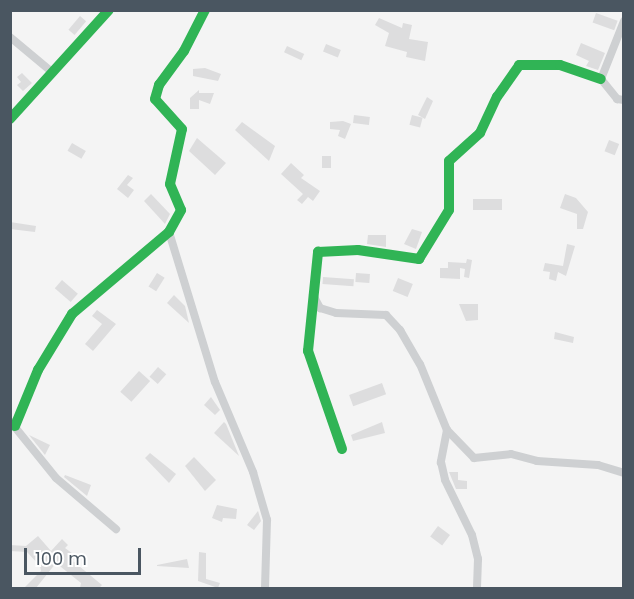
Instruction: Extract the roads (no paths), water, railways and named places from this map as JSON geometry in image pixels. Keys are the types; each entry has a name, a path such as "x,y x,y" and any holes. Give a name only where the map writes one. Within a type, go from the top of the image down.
{"street":[{"path":"10,119 109,10"},
{"path":"116,529 56,478 13,424 38,370 72,314 169,232 181,210 170,184 182,129 156,99 159,85 184,51 205,10"},
{"path":"601,79 624,21"},
{"path":"10,37 52,72"},
{"path":"342,449 308,351 311,291 318,252 358,250 419,259 449,210 449,161 480,133 497,97 519,65 560,65 601,79 617,99 624,100"},
{"path":"169,232 215,382 254,472 267,520 265,588"},
{"path":"311,291 320,308 336,314 386,315 400,330 420,364 447,430 474,458 511,454 537,461 598,465 624,473"},
{"path":"447,430 441,462 445,480 472,535 478,559 477,588"}]}
